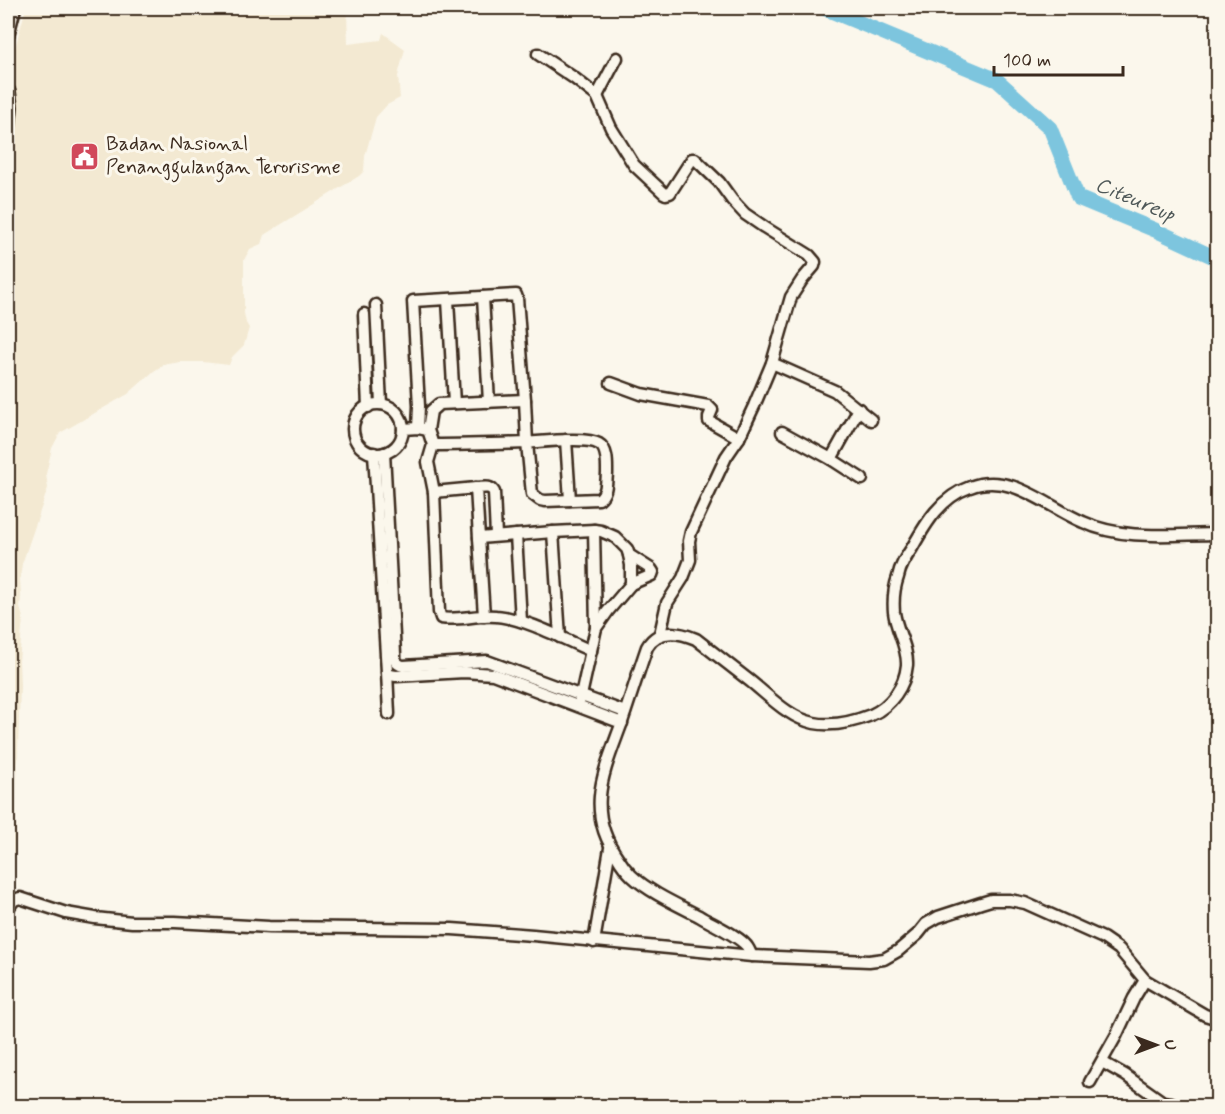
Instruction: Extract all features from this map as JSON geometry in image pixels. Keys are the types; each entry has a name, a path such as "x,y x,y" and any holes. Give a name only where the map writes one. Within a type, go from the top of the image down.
{"street":[{"path":"8,36 15,8"},
{"path":"538,54 597,96 611,128 634,165 664,193 670,193 692,159 695,159 719,182 745,214 809,255 815,262 791,297 772,363 739,438 726,457 691,532 690,560 683,578 667,603 660,634"},
{"path":"597,96 617,58"},
{"path":"8,92 10,107 8,128"},
{"path":"433,445 527,443 566,440 598,442 603,446 608,463 606,490 599,499 540,500 532,494 527,443 516,296 412,302 419,406 423,429 433,445 428,462 434,492 439,615 442,619 484,616 521,621 591,651"},
{"path":"483,297 489,402"},
{"path":"448,300 454,403"},
{"path":"376,305 381,404"},
{"path":"364,314 368,407"},
{"path":"772,363 829,388 871,420"},
{"path":"611,383 640,394 708,406 712,410 709,422 739,438"},
{"path":"423,429 431,411 439,404 525,400"},
{"path":"381,404 396,412 403,429 402,437 392,450 379,453 365,450 360,446 354,434 355,421 358,415 368,407 381,404"},
{"path":"831,459 859,409"},
{"path":"403,429 423,429"},
{"path":"782,432 862,479"},
{"path":"566,440 570,500"},
{"path":"379,453 389,714"},
{"path":"379,453 395,660 398,664 403,666 487,661 623,717"},
{"path":"752,956 747,946 722,929 665,899 633,878 610,848 604,833 599,796 607,763 647,646 653,638 660,634 684,634 696,639 798,717 813,723 842,724 876,713 898,691 907,663 896,623 894,595 898,574 922,529 934,513 966,488 992,483 1013,486 1077,520 1102,529 1133,534 1218,534"},
{"path":"434,492 489,487 492,489 496,536"},
{"path":"476,488 484,616"},
{"path":"580,701 596,628 594,531"},
{"path":"479,538 601,531 615,537 627,549 631,565 631,584"},
{"path":"553,532 560,637"},
{"path":"516,535 521,621"},
{"path":"596,628 631,584 652,575 653,572 646,565 629,555"},
{"path":"387,672 396,676 464,672 493,674 580,701"},
{"path":"594,942 610,848"},
{"path":"8,908 14,900 20,898 66,913 132,922 269,927 452,929 752,956 877,961 898,951 926,924 938,917 981,903 1005,899 1025,903 1103,938 1119,948 1145,980 1204,1016 1218,1019"},
{"path":"1090,1082 1145,980"},
{"path":"1102,1062 1163,1102 1177,1107"}],"shaded area":[{"path":"26,8 335,8 347,11 348,44 381,40 383,33 405,49 398,76 400,98 387,105 376,117 365,156 364,171 264,235 261,244 250,249 244,260 244,313 249,328 244,345 232,357 229,365 180,362 163,365 128,394 60,433 52,448 46,474 48,488 22,564 20,579 20,607 23,618 19,661 14,881 8,933 8,44 15,48"}],"waterway":[{"name":"Citeureup","path":"824,8 997,80 1050,128 1078,198 1218,259"}],"place":[{"name":"Badan Nasional Penanggulangan Terorisme","path":"85,156"}]}
